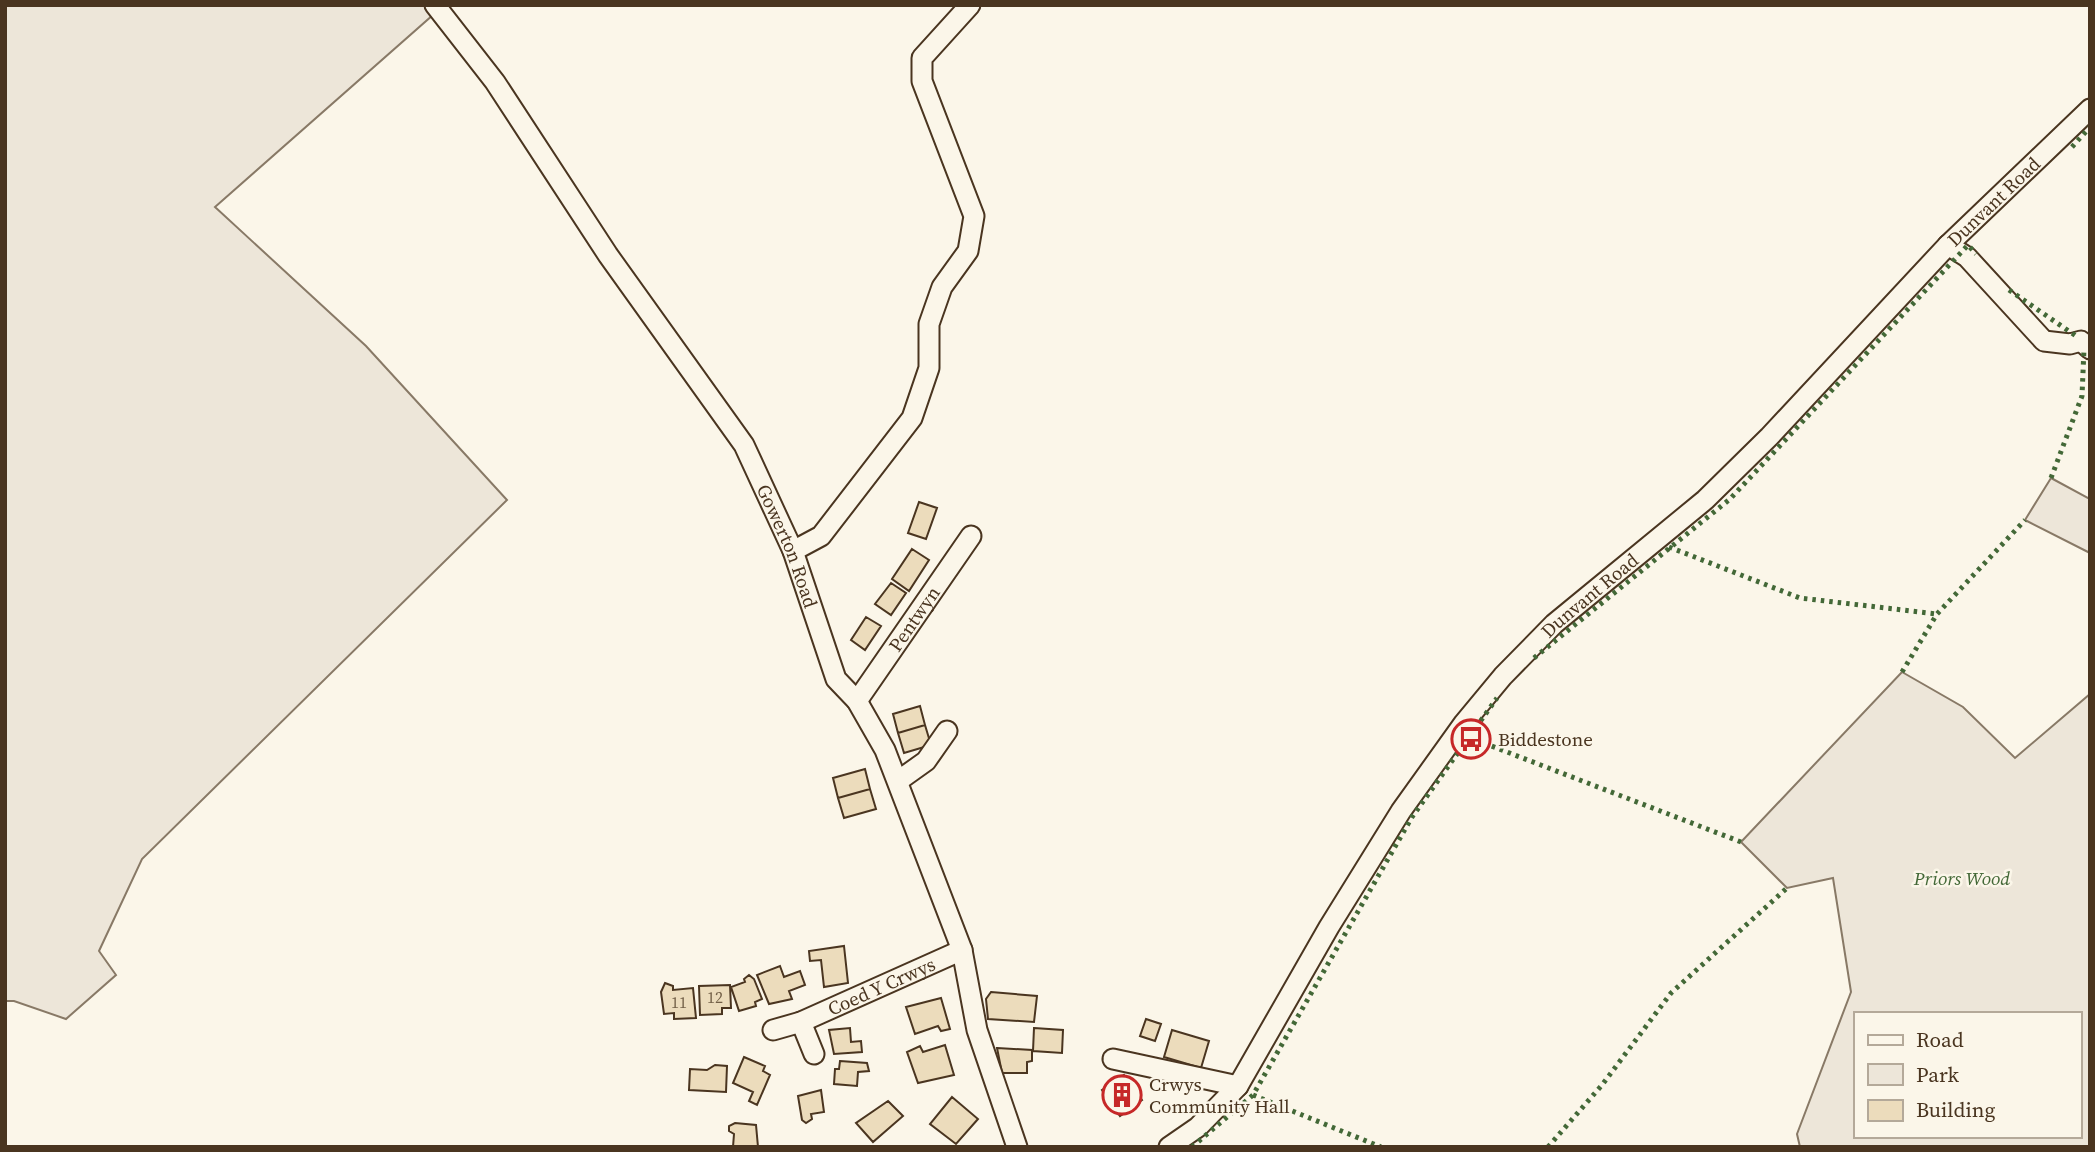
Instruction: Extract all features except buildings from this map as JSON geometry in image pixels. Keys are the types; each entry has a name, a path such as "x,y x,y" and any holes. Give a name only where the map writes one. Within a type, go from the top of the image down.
{"street":[{"name":"Gowerton Road","path":"435,5 495,82 608,255 744,445 793,551 836,679 857,701 885,750 898,781 962,950 977,1030 1017,1147"},
{"path":"793,551 821,536 912,418 929,368 929,324 942,287 968,251 974,216 922,81 922,58 970,5"},
{"name":"Dunvant Road","path":"1169,1147 1198,1127 1238,1086 1309,959 1401,811 1464,723 1495,686 1554,624 1705,500 1769,437 1948,245 2090,109"},
{"path":"1948,245 1967,257 2044,341 2070,344 2081,341 2090,349"},
{"name":"Pentwyn","path":"857,701 971,536"},
{"path":"898,781 926,761 947,731"},
{"name":"Coed Y Crwys","path":"773,1030 801,1022 962,950"},
{"path":"801,1022 814,1054"},
{"path":"1113,1059 1238,1086"}],"green space":[{"path":"5,5 428,5 434,14 215,207 366,346 507,500 142,859 99,951 116,975 66,1019 14,1001 5,1001"},
{"path":"2051,478 2090,499 2090,553 2025,520"},
{"name":"Priors Wood","path":"1902,672 1963,707 2015,758 2090,694 2090,1147 1800,1147 1797,1134 1851,992 1833,878 1787,888 1741,842"}],"hedge":[{"path":"2072,147 2090,127"},
{"path":"1534,658 1730,499 1968,245 1976,254"},
{"path":"2009,290 2076,336"},
{"path":"2051,478 2082,396 2084,349"},
{"path":"1902,672 1937,614 2025,520"},
{"path":"1669,547 1800,598 1937,614"},
{"path":"1192,1147 1253,1095 1412,817 1497,698"},
{"path":"1468,737 1741,842"},
{"path":"1548,1147 1602,1085 1671,993 1787,888"},
{"path":"1253,1095 1381,1147"}],"place":[{"name":"Biddestone","path":"1471,739"},
{"name":"Crwys Community Hall","path":"1122,1095"}]}
